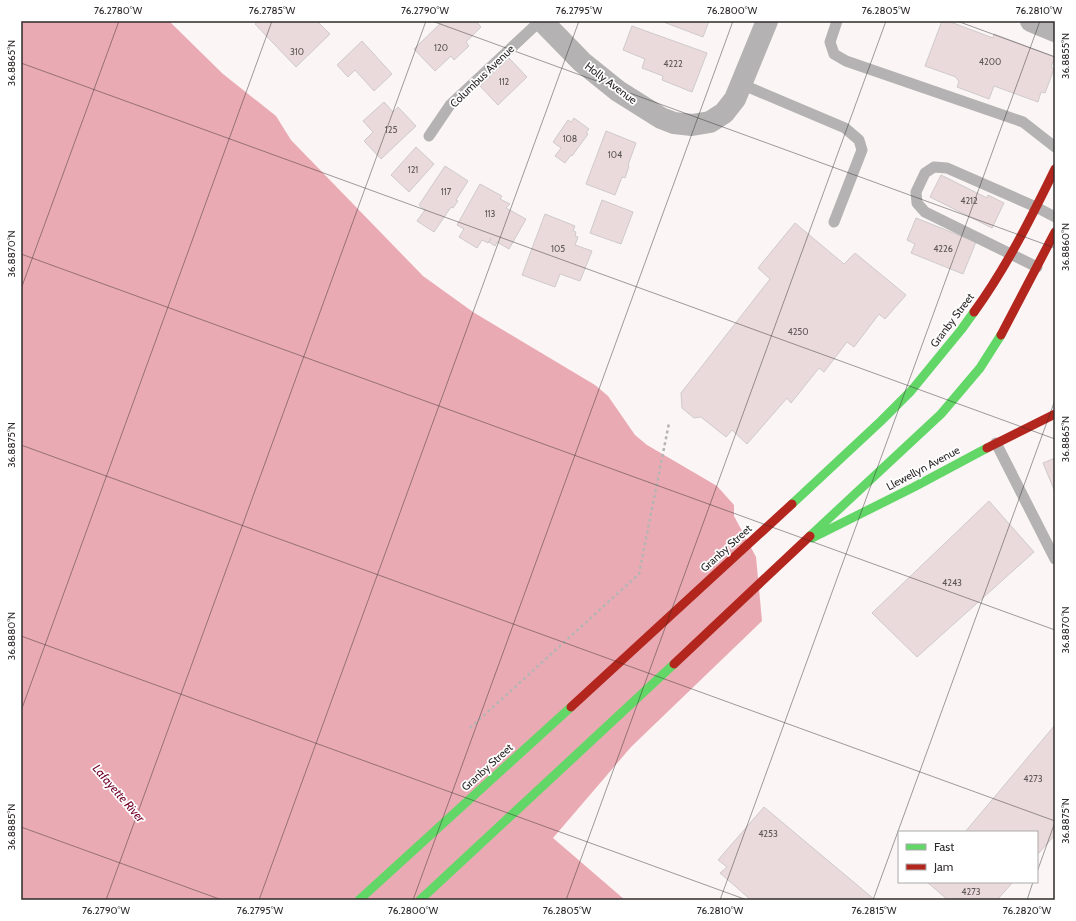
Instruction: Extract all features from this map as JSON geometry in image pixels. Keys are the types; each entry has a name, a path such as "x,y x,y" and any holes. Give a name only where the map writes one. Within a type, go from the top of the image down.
{"main road":[{"name":"Granby Street","path":"359,900 882,421 910,391 961,330 987,294 1036,207 1055,169"},
{"path":"420,900 941,414 969,382 991,352 1055,232"},
{"name":"Llewellyn Avenue","path":"802,543 1055,414"}],"street":[{"name":"Holly Avenue","path":"541,21 582,62 618,91 661,118 674,123 692,125 710,122 724,113 735,99 741,84"},
{"path":"741,84 767,21"},
{"path":"1031,21 1055,31"}],"lane":[{"name":"Columbus Avenue","path":"429,136 450,105 541,21"},
{"path":"837,21 830,42 834,54 846,61 1023,122 1055,147"},
{"path":"741,84 845,128 859,140 862,150 834,222"},
{"path":"1037,267 925,212 917,203 916,192 925,172 934,167 947,168 1036,207 1055,217"},
{"path":"996,443 1055,559"}],"path":[{"path":"470,728 639,574 669,423"}],"water":[{"name":"Lafayette River","path":"21,21 169,21 223,74 276,116 291,140 423,276 473,312 595,385 608,396 635,435 647,445 717,486 734,505 734,516 756,557 762,621 631,747 553,838 625,900 21,900"}],"building":[{"path":"259,21 317,21 330,34 296,67 255,24"},
{"path":"443,21 476,21 481,27 466,42 469,46 454,60 451,56 435,71 414,49"},
{"path":"661,21 709,21 703,37"},
{"path":"942,21 948,21 993,38 994,34 1055,57 1051,67 1054,69 1045,93 1041,92 1038,102 994,86 989,99 957,87 959,82 956,77 925,66"},
{"path":"632,26 707,53 692,92 662,80 663,76 642,68 645,59 623,50"},
{"path":"362,41 392,74 374,91 355,70 348,77 337,65"},
{"path":"509,58 527,77 498,105 480,86"},
{"path":"384,102 393,112 398,107 416,126 381,159 364,141 373,132 363,121"},
{"path":"574,118 589,129 586,133 588,134 565,163 555,156 561,148 553,142 568,120 571,122"},
{"path":"606,131 636,143 625,178 622,177 615,195 586,184"},
{"path":"416,147 434,164 409,192 391,175"},
{"path":"445,166 468,181 456,200 458,201 453,208 451,207 434,232 417,221 425,210 419,205"},
{"path":"941,175 987,198 988,195 1004,203 992,228 930,197"},
{"path":"480,184 502,196 500,199 510,204 506,208 526,219 509,249 497,242 495,246 489,242 491,238 488,243 482,240 477,248 459,237 464,229 457,225"},
{"path":"602,200 633,212 621,244 590,233"},
{"path":"545,214 575,226 573,231 576,232 575,236 578,237 575,245 592,251 580,281 560,274 555,287 522,275"},
{"path":"916,218 976,242 963,274 911,253 915,244 907,240"},
{"path":"795,223 844,264 855,253 906,295 885,319 879,314 854,347 847,342 824,372 819,368 791,403 787,398 747,444 732,430 726,437 701,417 694,418 682,408 681,393 770,279 758,268"},
{"path":"1055,458 1055,492 1043,463"},
{"path":"989,501 1034,552 917,657 872,613"},
{"path":"1055,725 1055,835 1038,854 1038,831 966,831"},
{"path":"764,807 875,900 751,900 720,873 727,867 718,860"},
{"path":"928,883 1012,883 997,900 948,900"}],"traffic: fast":[{"path":"792,504 911,391 974,312"},
{"path":"810,536 941,414 980,368 1001,335"},
{"path":"812,538 914,487 987,448"},
{"path":"420,900 674,664"},
{"path":"359,900 571,707"}],"traffic: jam":[{"path":"974,312 997,278 1055,169"},
{"path":"1001,335 1055,232"},
{"path":"987,448 1055,414"},
{"path":"571,707 792,504"},
{"path":"674,664 810,536"}]}
